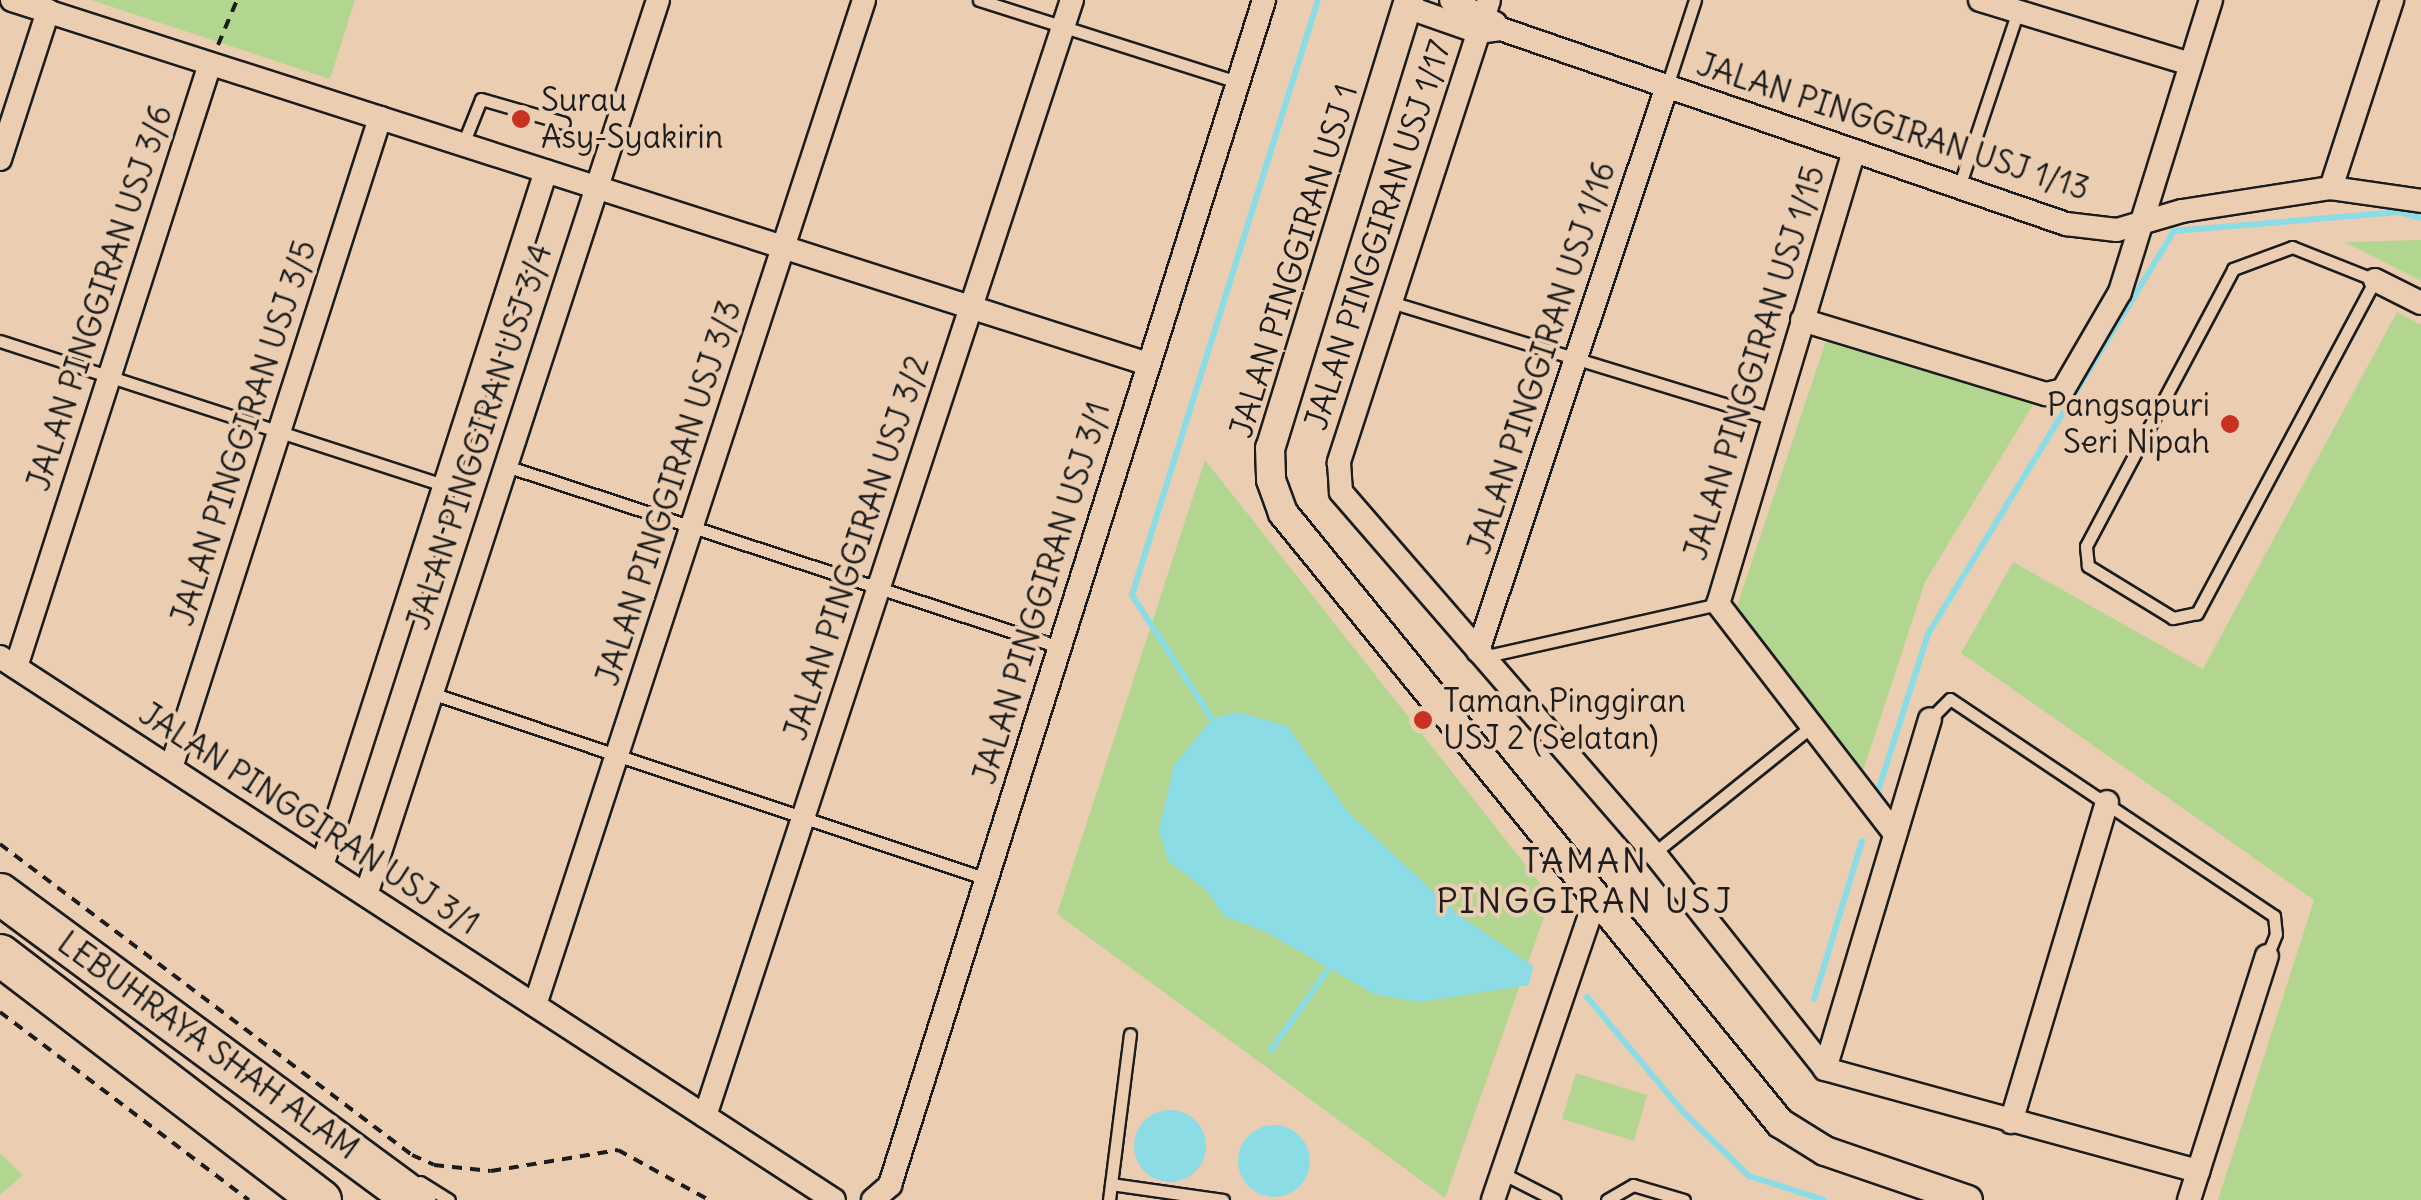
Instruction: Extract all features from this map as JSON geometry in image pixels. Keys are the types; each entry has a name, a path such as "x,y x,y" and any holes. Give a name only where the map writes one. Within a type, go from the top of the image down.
{"highway":[{"name":"LEBUHRAYA SHAH ALAM","path":"0,894 232,1060 415,1200"},
{"name":"LEBUHRAYA SHAH ALAM","path":"6,960 321,1200"}],"street":[{"path":"12,0 1148,364"},
{"name":"JALAN PINGGIRAN USJ 3/4","path":"366,895 658,0"},
{"name":"JALAN PINGGIRAN USJ 3/3","path":"535,1005 864,0"},
{"name":"JALAN PINGGIRAN USJ 3/2","path":"705,1116 1072,0"},
{"name":"JALAN PINGGIRAN USJ 3/1","path":"873,1200 890,1185 1264,0"},
{"name":"JALAN PINGGIRAN USJ 1/13","path":"1450,0 1667,86 2066,224 2117,230 2142,222 2331,188 2421,201"},
{"path":"1980,0 2020,6 2191,64"},
{"path":"1802,320 2046,394 2062,390 2120,292 2211,0"},
{"path":"2331,188 2392,0"},
{"name":"JALAN PINGGIRAN USJ 1/13","path":"1408,4 1488,18"},
{"name":"JALAN PINGGIRAN USJ 1","path":"1408,4 1270,448 1271,480 1283,513 1594,902 1780,1123 1825,1150 1950,1197"},
{"path":"0,159 48,12"},
{"name":"JALAN PINGGIRAN USJ 1/17","path":"1488,18 1339,462 1341,492 1654,853 1825,1069"},
{"name":"JALAN PINGGIRAN USJ 3/6","path":"8,662 109,376 210,64"},
{"name":"JALAN PINGGIRAN USJ 1/16","path":"1481,654 1667,86"},
{"name":"JALAN PINGGIRAN USJ 3/5","path":"170,768 380,118"},
{"name":"JALAN PINGGIRAN USJ 1/15","path":"1854,151 1718,604 1894,834"},
{"name":"JALAN PINGGIRAN USJ 3/4","path":"322,866 546,171"},
{"path":"2376,280 2421,303"},
{"name":"JALAN PINGGIRAN USJ 3/1","path":"8,662 834,1200"},
{"path":"1930,719 1825,1069 2198,1171"},
{"path":"2010,1122 2106,802"},
{"path":"1500,1191 1594,902"},
{"path":"2189,1200 2267,956"}],"lane":[{"path":"979,0 1238,82"},
{"path":"1667,86 1695,0"},
{"path":"1958,187 2020,6"},
{"path":"463,144 480,100 564,122"},
{"path":"2292,247 2376,280 2197,613 2172,618 2088,566 2086,546 2234,269 2292,247"},
{"path":"1391,302 1771,418"},
{"path":"0,341 444,486"},
{"path":"506,466 1058,647"},
{"path":"1481,654 1718,604"},
{"path":"430,693 987,879"},
{"path":"1930,719 1950,698 2274,916 2276,934 2267,956"},
{"path":"1654,853 1812,726"},
{"path":"1109,1200 1130,1034"},
{"path":"232,1060 449,1200"},
{"path":"1111,1184 1223,1200"},
{"path":"1608,1200 1634,1185 1684,1200"},
{"path":"1500,1191 1555,1200"}],"path":[{"path":"210,64 237,1 227,0"},
{"path":"0,844 412,1155 434,1165 491,1171 618,1150 709,1200"},
{"path":"0,1012 249,1200"}],"green space":[{"path":"91,0 355,0 330,79"},
{"path":"2421,240 2421,281 2345,242"},
{"path":"2397,312 2421,325 2421,1200 2218,1200 2314,900 1961,653 2013,562 2203,669"},
{"path":"1826,341 2034,403 1925,582 1862,774 1737,606"},
{"path":"1205,460 1551,897 1445,1198 1057,914"},
{"path":"1576,1073 1647,1095 1634,1141 1562,1119"},
{"path":"0,1153 23,1175 0,1195"}],"water":[{"path":"1237,712 1287,726 1348,812 1455,912 1533,966 1529,985 1419,1002 1374,994 1264,931 1225,917 1206,890 1168,861 1159,830 1174,765 1212,719"},
{"path":"1170,1110 1195,1121 1206,1146 1195,1171 1170,1182 1145,1171 1134,1146 1145,1121"},
{"path":"1274,1125 1299,1136 1310,1161 1299,1186 1274,1197 1249,1186 1238,1161 1249,1136"}],"waterway":[{"path":"1212,719 1132,595 1318,0"},
{"path":"1877,794 1928,634 2174,231 2399,212 2421,218"},
{"path":"1814,999 1862,841"},
{"path":"1271,1050 1327,971"},
{"path":"1587,997 1683,1112 1749,1176 1824,1200"}],"place":[{"name":"Surau Asy-Syakirin","path":"521,119"},
{"name":"Pangsapuri Seri Nipah","path":"2230,424"},
{"name":"Taman Pinggiran USJ 2 (Selatan)","path":"1423,720"}],"district":[{"name":"TAMAN PINGGIRAN USJ","path":"1585,880"}]}
